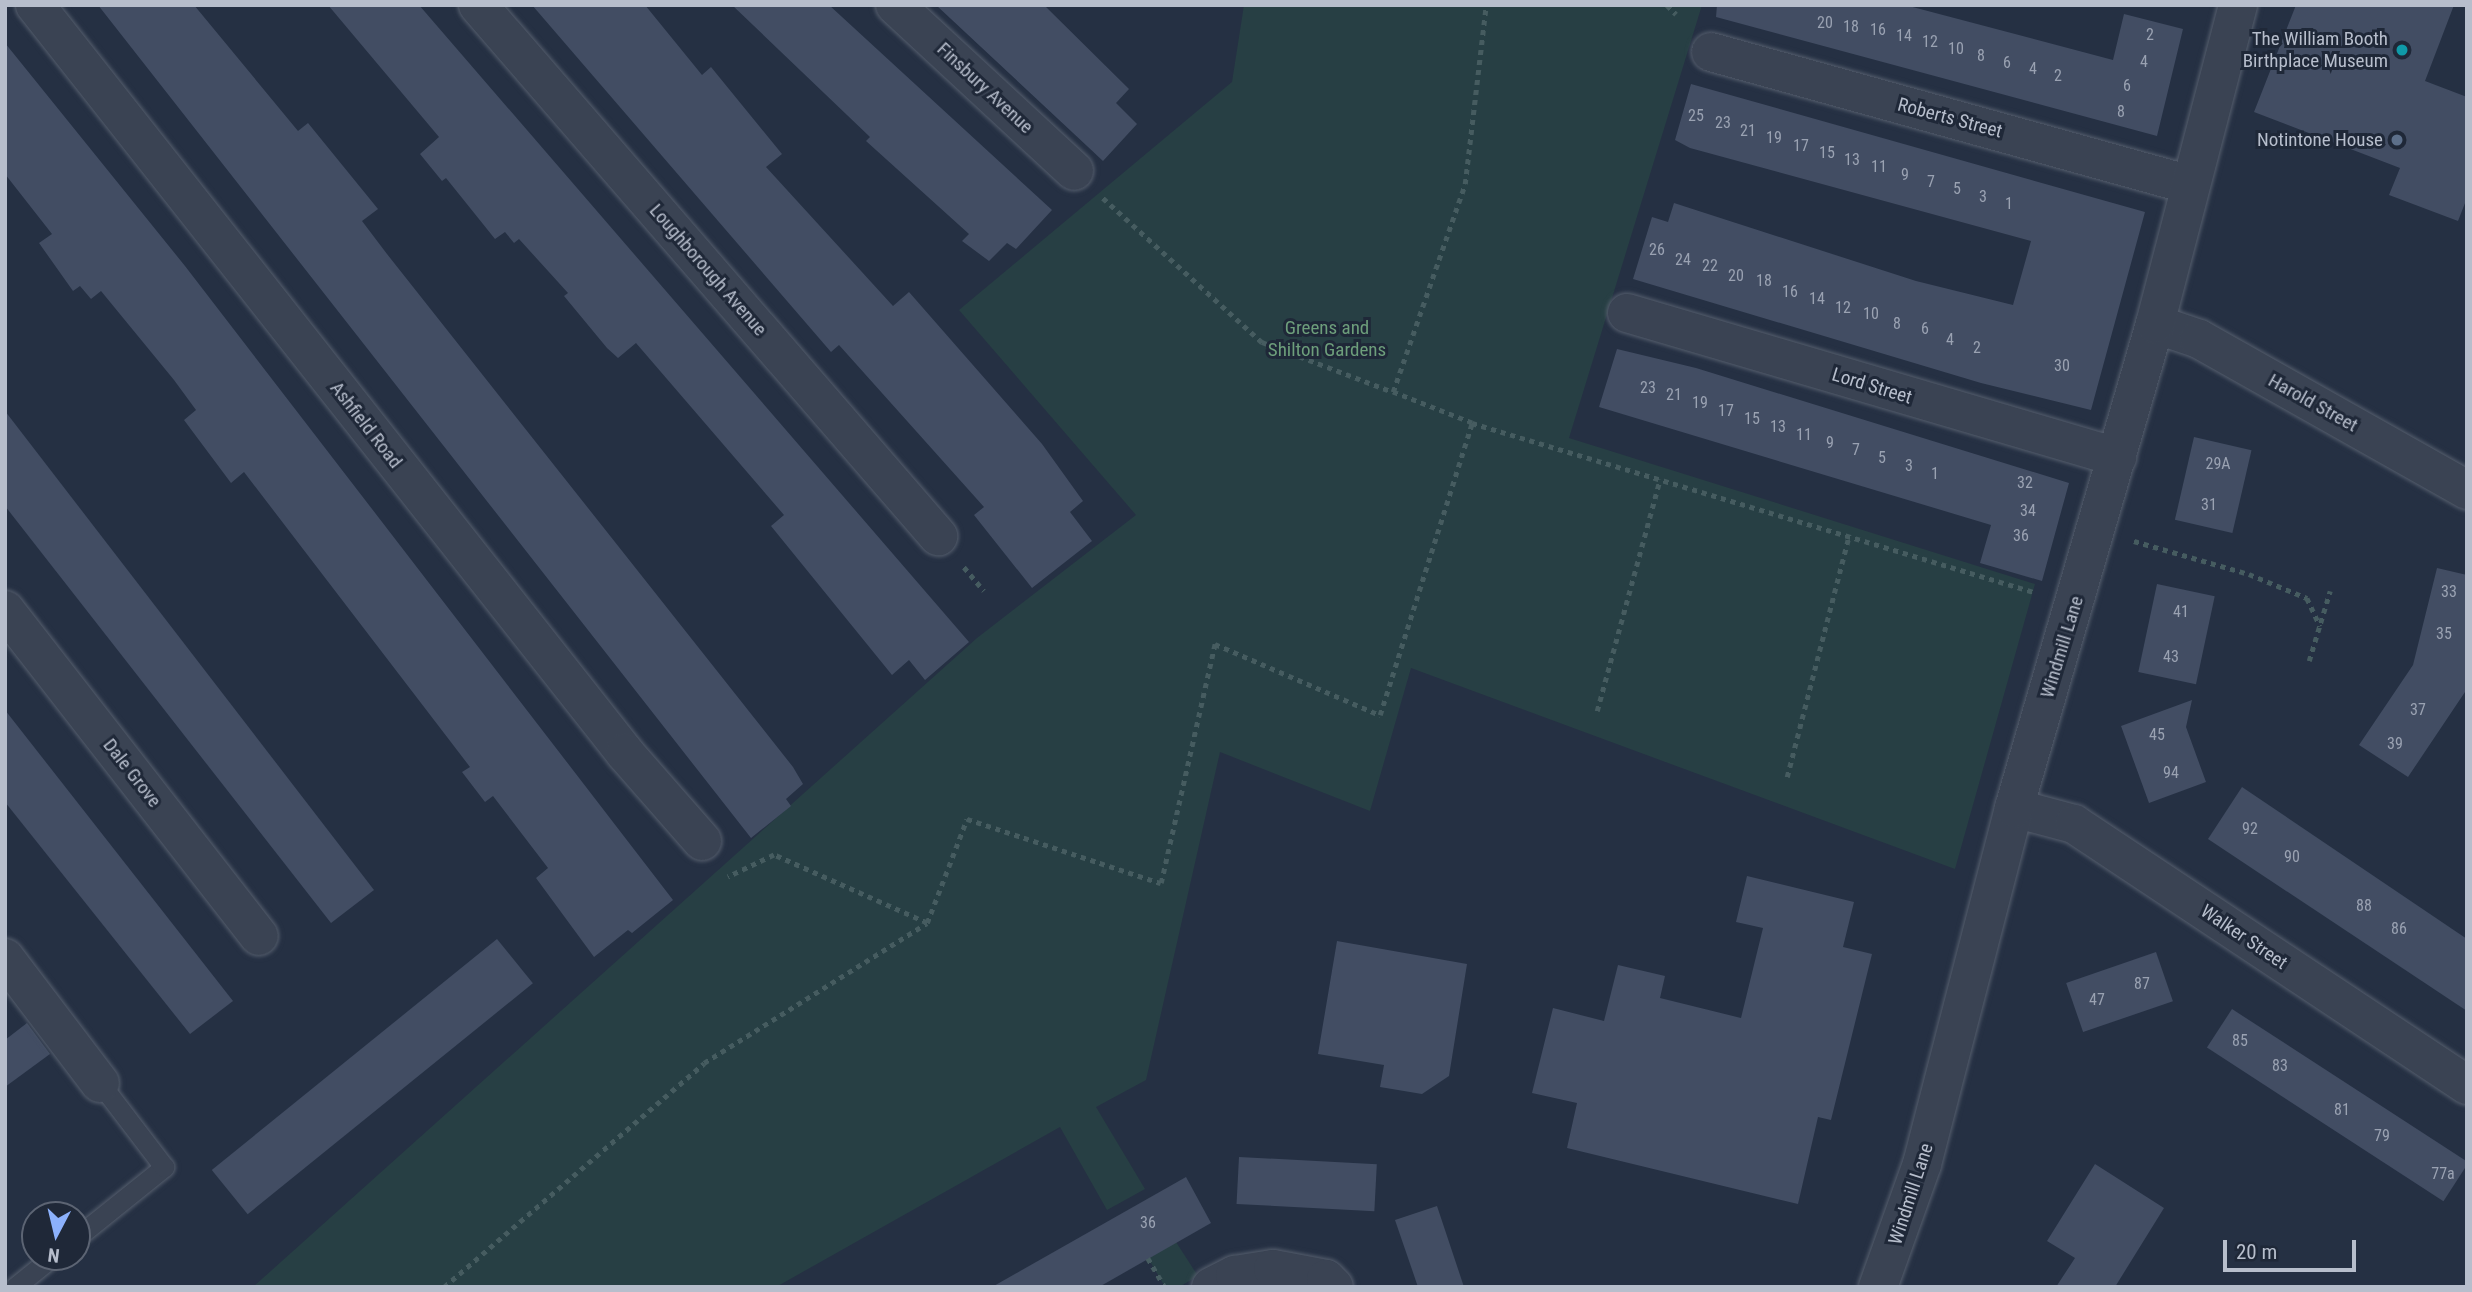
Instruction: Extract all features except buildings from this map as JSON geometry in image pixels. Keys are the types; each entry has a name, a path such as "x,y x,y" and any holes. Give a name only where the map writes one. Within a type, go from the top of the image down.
{"street":[{"name":"Ashfield Road","path":"35,5 625,753 702,841"},
{"name":"Loughborough Avenue","path":"478,5 938,536"},
{"name":"Finsbury Avenue","path":"895,5 1074,171"},
{"name":"Windmill Lane","path":"1880,1286 1922,1164 2014,808 2155,324 2238,5"},
{"name":"Roberts Street","path":"1711,52 2190,185"},
{"name":"Lord Street","path":"1627,313 2117,457"},
{"name":"Harold Street","path":"2155,324 2199,339 2467,489"},
{"name":"Dale Grove","path":"5,610 259,936"},
{"name":"Walker Street","path":"2014,808 2074,824 2467,1085"},
{"path":"5,958 100,1083"},
{"path":"1211,1287 1235,1275 1273,1269 1326,1279 1334,1287"}],"lane":[{"path":"91,1226 164,1167 100,1083"},
{"path":"15,1287 35,1271"}],"path":[{"path":"1393,392 1465,184 1486,5"},
{"path":"1667,5 1676,14"},
{"path":"1121,215 1262,342 1472,423 2076,601"},
{"path":"444,1287 704,1063 926,923 967,819 1161,883 1215,644 1380,715 1472,423"},
{"path":"1597,711 1660,479"},
{"path":"2096,530 2249,574 2308,598 2320,626"},
{"path":"1787,777 1849,535"},
{"path":"2309,662 2330,591"},
{"path":"719,881 774,855 926,923"},
{"path":"1148,1258 1165,1287"}],"green space":[{"name":"Greens and Shilton Gardens","path":"1244,5 1702,5 1569,438 2035,584 1955,869 1411,668 1370,811 1220,752 1146,1080 1096,1107 1145,1189 1107,1210 1060,1127 776,1287 253,1287 977,638 1136,515 959,310 1232,82"},
{"path":"1176,1242 1198,1276 1179,1287 1165,1287 1148,1258"}],"place":[{"name":"The William Booth Birthplace Museum","path":"2402,50"},
{"name":"Notintone House","path":"2397,140"}]}
